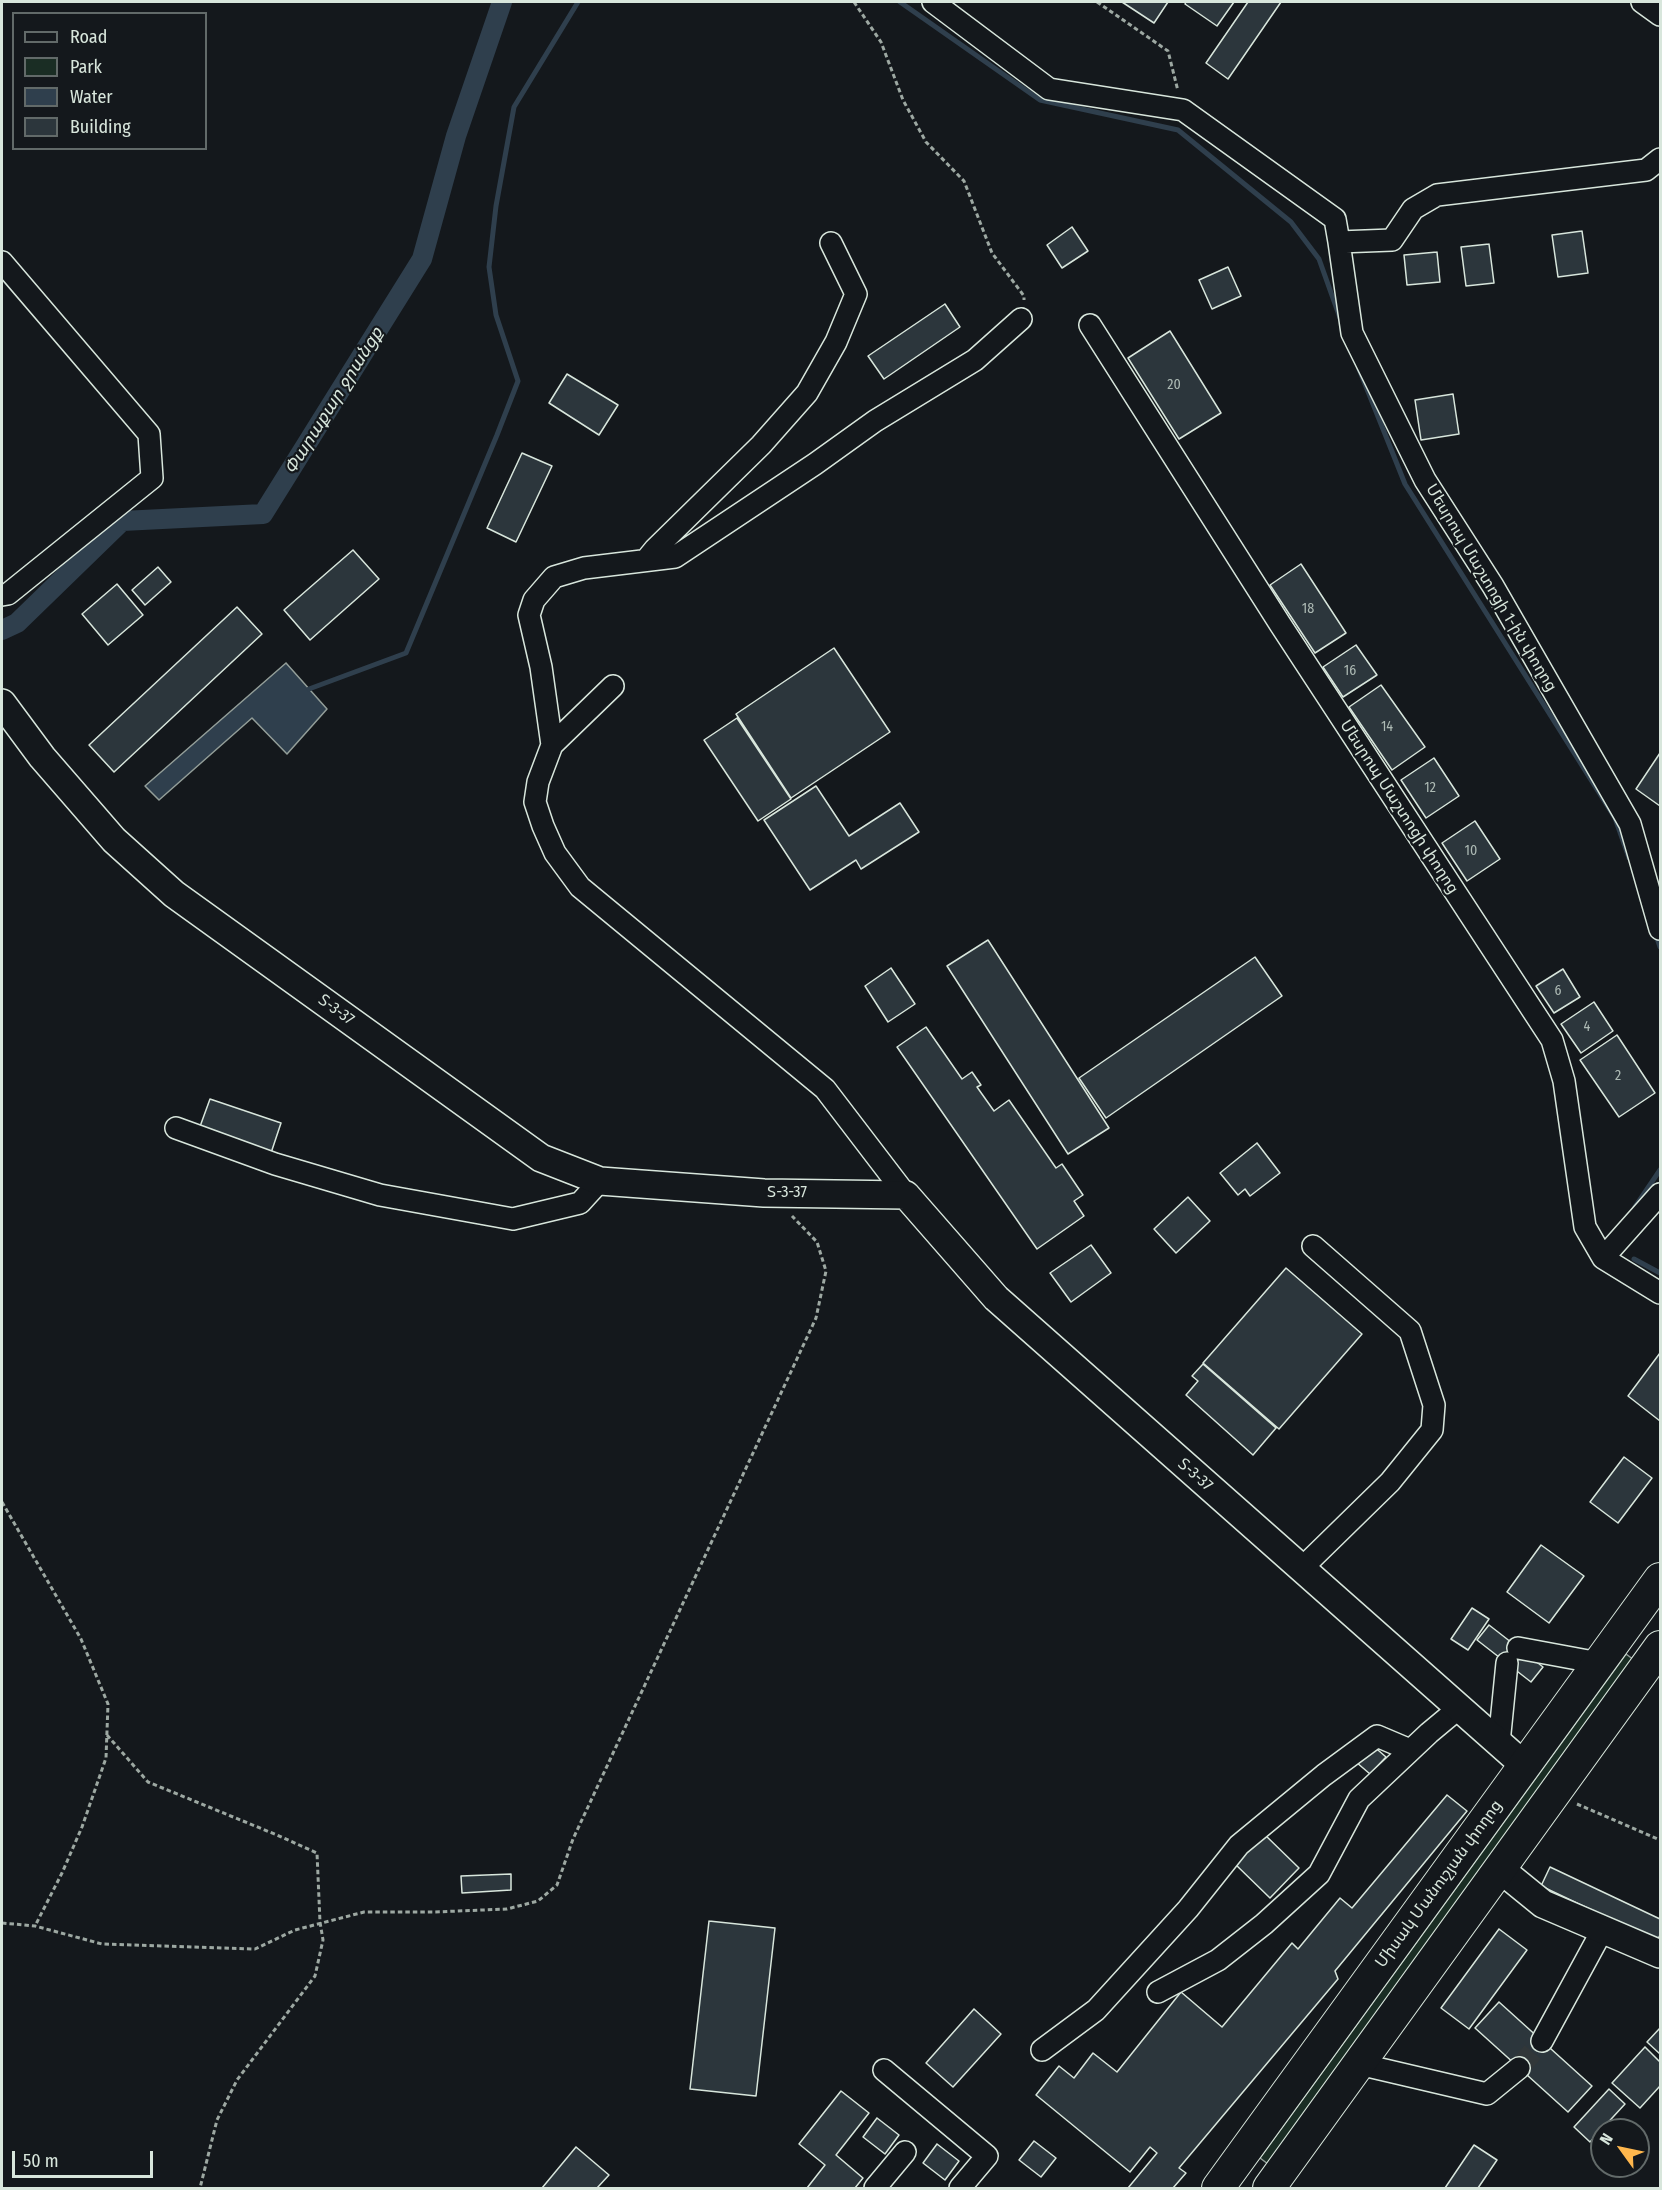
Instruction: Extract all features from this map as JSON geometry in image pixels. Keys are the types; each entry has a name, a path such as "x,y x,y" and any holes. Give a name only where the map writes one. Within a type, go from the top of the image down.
{"highway":[{"name":"Միսակ Մանուշյան փողոց","path":"1234,2183 1599,1663 1648,1618 1660,1579"},
{"path":"1269,2188 1660,1647"}],"main road":[{"name":"Տ-3-37","path":"2,703 42,757 114,840 174,894 541,1158 600,1181 764,1193 906,1195 996,1298 1525,1766"},
{"path":"1500,1869 1544,1904 1660,1954"}],"street":[{"path":"933,2 1049,89 1183,110"},
{"path":"1642,2 1660,15"},
{"name":"Մեսրոպ Մաշտոցի 1-ին փողոց","path":"1183,110 1335,219 1352,333 1425,480 1493,586 1629,824 1660,930"},
{"path":"1339,242 1392,240 1413,209 1437,195 1646,170 1660,159"},
{"path":"646,560 761,445 807,393 836,342 856,294 831,243"},
{"path":"2,262 149,434 152,478 8,594 2,595"},
{"path":"552,745 541,667 529,615 534,600 554,577 584,568 675,557 816,464 875,421 975,360 1021,319"},
{"name":"Մեսրոպ Մաշտոցի փողոց","path":"1090,325 1280,624 1552,1040 1564,1081 1586,1227 1603,1258 1660,1293"},
{"path":"613,686 552,745 538,782 535,802 555,853 580,887 825,1089 906,1195"},
{"path":"176,1128 275,1164 380,1195 513,1219 580,1203 600,1181"},
{"path":"1603,1258 1660,1194"},
{"path":"1301,1569 1390,1482 1432,1430 1434,1405 1410,1331 1313,1246"},
{"path":"1499,1743 1512,1656 1599,1663"},
{"path":"1158,1992 1218,1960 1264,1924 1319,1874 1359,1798 1459,1708"},
{"path":"1042,2050 1096,2010 1188,1909 1239,1845 1324,1775 1377,1736 1410,1750"},
{"path":"1542,2042 1603,1929"},
{"path":"1359,2064 1487,2094 1519,2068"},
{"path":"884,2070 987,2156 960,2188"},
{"path":"875,2188 905,2152"}],"path":[{"path":"854,2 881,42 903,100 926,142 964,181 992,253 1024,296 1021,319"},
{"path":"1097,2 1168,51 1183,110"},
{"path":"2,1923 35,1926 102,1944 255,1949 295,1930 364,1912 507,1909 538,1901 557,1885 573,1839 816,1318 826,1271 816,1242 788,1212 764,1193"},
{"path":"2,1502 81,1639 108,1704 106,1758 82,1827 35,1926"},
{"path":"107,1735 148,1782 277,1834 317,1853 323,1940 315,1976 237,2080 217,2120 200,2188"},
{"path":"1557,1791 1582,1807 1660,1840"}],"green space":[{"path":"1626,1654 1634,1660 1268,2164 1260,2158"}],"water":[{"path":"286,663 327,709 287,754 252,718 159,800 145,786"}],"building":[{"path":"1122,2 1168,2 1154,23"},
{"path":"1186,2 1234,2 1217,26 1185,4"},
{"path":"1248,2 1281,2 1228,79 1206,63"},
{"path":"1072,227 1088,251 1062,268 1047,245"},
{"path":"1582,231 1588,273 1558,277 1552,235"},
{"path":"1489,244 1494,283 1466,286 1461,247"},
{"path":"1437,252 1440,282 1407,285 1404,255"},
{"path":"1228,267 1241,296 1212,309 1199,280"},
{"path":"945,304 960,327 884,379 868,356"},
{"path":"1170,331 1221,413 1179,439 1128,358"},
{"path":"567,374 618,405 599,435 549,403"},
{"path":"1453,394 1459,434 1421,440 1415,400"},
{"path":"522,453 552,466 516,542 487,528"},
{"path":"353,550 379,579 310,640 284,610"},
{"path":"1301,564 1346,633 1315,653 1270,585"},
{"path":"158,567 171,582 145,605 132,590"},
{"path":"117,584 143,615 108,645 82,614"},
{"path":"237,607 262,634 114,772 89,745"},
{"path":"1356,645 1377,675 1343,697 1323,667"},
{"path":"834,648 890,732 791,798 736,714"},
{"path":"1381,685 1425,747 1392,770 1349,707"},
{"path":"737,718 791,799 758,821 704,740"},
{"path":"1660,753 1660,806 1636,789"},
{"path":"1434,758 1459,796 1426,818 1401,780"},
{"path":"816,786 849,836 900,803 919,832 861,869 856,860 810,890 764,820"},
{"path":"1475,821 1500,859 1467,881 1442,843"},
{"path":"988,940 1109,1128 1068,1154 947,966"},
{"path":"1255,957 1282,996 1106,1118 1079,1078"},
{"path":"891,968 915,1004 888,1022 865,986"},
{"path":"1563,969 1580,997 1554,1013 1536,986"},
{"path":"1594,1002 1613,1031 1581,1053 1561,1024"},
{"path":"926,1027 962,1079 972,1072 981,1085 977,1087 994,1111 1009,1100 1056,1168 1062,1164 1083,1195 1074,1201 1084,1216 1037,1249 897,1047"},
{"path":"1617,1035 1655,1093 1619,1117 1580,1060"},
{"path":"210,1099 281,1123 270,1156 198,1132"},
{"path":"1257,1143 1280,1173 1250,1196 1245,1189 1238,1195 1220,1173"},
{"path":"1188,1197 1210,1221 1176,1253 1154,1229"},
{"path":"1091,1245 1111,1273 1071,1302 1050,1273"},
{"path":"1286,1268 1362,1334 1279,1429 1203,1363"},
{"path":"1660,1353 1660,1421 1628,1396"},
{"path":"1203,1364 1276,1428 1253,1455 1186,1395 1198,1381 1192,1376"},
{"path":"1624,1457 1652,1478 1618,1523 1590,1502"},
{"path":"1541,1545 1584,1576 1549,1623 1507,1592"},
{"path":"1472,1608 1489,1619 1468,1650 1451,1639"},
{"path":"1489,1625 1543,1667 1531,1682 1477,1640"},
{"path":"1371,1744 1386,1757 1370,1774 1356,1762"},
{"path":"1447,1795 1467,1811 1335,1971 1338,1979 1179,2168 1186,2173 1173,2188 1128,2188 1157,2153 1150,2147 1130,2172 1036,2095 1059,2066 1074,2078 1093,2053 1117,2072 1181,1992 1222,2027 1292,1943 1298,1949 1340,1898 1352,1908"},
{"path":"1263,1833 1299,1868 1270,1898 1234,1863"},
{"path":"1550,1867 1660,1919 1660,1935 1657,1941 1541,1886"},
{"path":"511,1874 511,1890 462,1893 461,1876"},
{"path":"709,1921 775,1928 756,2096 690,2089"},
{"path":"1499,1929 1527,1950 1469,2029 1441,2008"},
{"path":"1499,2002 1592,2086 1568,2112 1475,2028"},
{"path":"974,2009 1001,2034 953,2087 926,2063"},
{"path":"1660,2028 1660,2054 1647,2042"},
{"path":"1645,2047 1660,2062 1660,2086 1640,2108 1612,2083"},
{"path":"1609,2089 1625,2104 1612,2118 1590,2118 1590,2142 1574,2127"},
{"path":"841,2091 869,2113 836,2155 863,2178 855,2188 807,2188 825,2165 799,2144"},
{"path":"877,2118 899,2135 885,2154 863,2137"},
{"path":"1034,2141 1056,2158 1041,2177 1019,2160"},
{"path":"937,2144 959,2161 945,2180 923,2163"},
{"path":"1474,2145 1497,2160 1478,2188 1445,2188"},
{"path":"576,2147 609,2175 597,2188 542,2188"}],"waterway":[{"name":"Փարաքար ջրանցք","path":"2,630 17,623 122,521 263,514 422,259 456,136 502,2"},
{"path":"309,689 406,653 497,435 518,381 496,315 489,267 496,206 514,107 578,2"},
{"path":"900,2 1040,100 1178,130 1291,222 1319,259 1340,318"},
{"path":"1359,369 1405,484 1615,818 1629,858"},
{"path":"1656,935 1660,947"},
{"path":"1635,1207 1660,1170"},
{"path":"1634,1259 1660,1273"}],"tunnel":[{"path":"1519,2068 1542,2041"}]}
